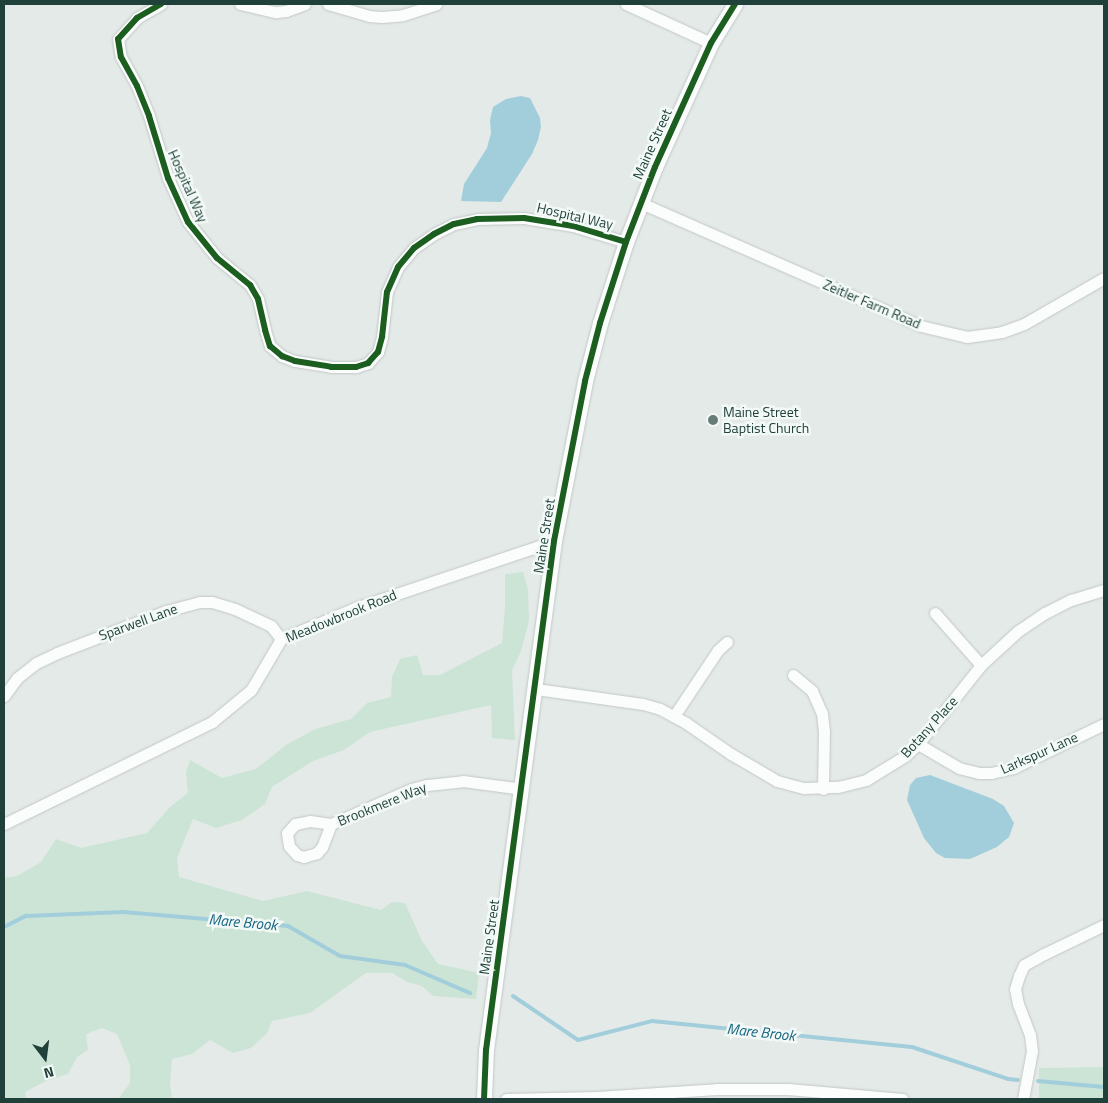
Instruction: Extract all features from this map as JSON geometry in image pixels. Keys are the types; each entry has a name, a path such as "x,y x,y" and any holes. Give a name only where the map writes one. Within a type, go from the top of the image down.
{"street":[{"name":"Hospital Way","path":"161,4 137,18 118,39 121,58 143,101 168,178 188,222 217,258 250,285 258,299 270,346 282,356 295,361 331,367 356,367 368,363 378,352 382,338 387,292 398,267 414,248 434,234 454,224 477,219 524,218 572,226 626,242"},
{"path":"240,4 276,12 286,11 305,4"},
{"path":"328,4 368,16 382,17 403,15 436,4"},
{"path":"626,4 711,43"},
{"name":"Maine Street","path":"484,1099 486,1050 536,689 554,542 585,381 600,323 626,242 655,167 711,43 735,4"},
{"name":"Zeitler Farm Road","path":"641,203 921,326 967,338 1002,332 1024,324 1104,278"},
{"name":"Meadowbrook Road","path":"4,824 183,739 212,722 251,690 281,639 355,608 554,542"},
{"name":"Botany Place","path":"536,689 643,704 674,716 731,754 778,780 804,788 838,787 866,780 894,765 918,744 981,666 1018,631 1045,613 1071,600 1104,590"},
{"name":"Sparwell Lane","path":"4,696 17,678 36,663 166,611 200,602 212,602 235,609 271,626 281,639"},
{"path":"935,613 981,666"},
{"path":"674,716 718,650 727,642"},
{"path":"793,675 812,691 822,713 824,732 823,788"},
{"name":"Larkspur Lane","path":"918,744 959,768 979,773 990,773 1013,768 1104,724"},
{"name":"Brookmere Way","path":"331,824 411,789 426,785 463,781 522,788"},
{"path":"1024,1099 1032,1051 1030,1035 1018,1004 1015,989 1018,976 1024,965 1104,925"},
{"path":"506,1099 596,1097 716,1089 788,1089 903,1099"}],"green space":[{"path":"523,572 528,589 529,621 521,651 512,670 515,740 492,738 491,705 370,732 344,750 313,761 272,787 265,804 242,820 216,828 193,819 177,858 179,877 263,901 307,891 381,910 392,902 405,903 422,941 438,964 479,973 476,999 433,996 422,986 407,982 392,973 366,973 310,1013 272,1021 267,1033 251,1048 233,1053 210,1040 192,1054 172,1059 170,1084 172,1099 118,1099 130,1083 130,1065 117,1034 102,1028 86,1034 88,1050 77,1057 68,1074 46,1081 25,1092 26,1099 4,1099 4,878 17,876 41,862 56,839 81,848 147,833 171,806 188,793 186,772 190,760 222,778 256,769 286,745 315,729 351,719 367,703 391,697 392,677 400,659 417,655 423,675 440,675 502,643 505,574"},
{"path":"1104,1067 1104,1099 1039,1099 1039,1068"}],"water":[{"path":"521,96 530,98 540,118 541,127 532,154 501,202 461,201 464,184 487,148 491,133 490,120 493,107 506,99"},
{"path":"930,775 993,799 1004,806 1014,823 1009,837 997,847 970,859 945,858 936,853 924,838 907,800 910,785 916,778"}],"waterway":[{"name":"Mare Brook","path":"4,927 26,916 123,912 288,926 340,956 405,965 470,993"},
{"name":"Mare Brook","path":"513,996 578,1040 652,1021 912,1047 1008,1079 1018,1080"},
{"name":"Mare Brook","path":"1038,1081 1104,1087"}],"cycle path":[{"path":"161,4 137,18 118,39 121,57 137,86 149,116 168,178 188,222 217,258 250,285 258,299 270,346 282,356 295,361 331,367 356,367 368,363 378,352 382,337 387,292 398,267 414,248 434,234 454,224 477,219 524,218 573,226 626,242"},
{"path":"484,1099 486,1050 554,541 585,381 600,323 626,242 655,167 711,43 735,4"}],"place":[{"name":"Maine Street Baptist Church","path":"713,420"}]}
